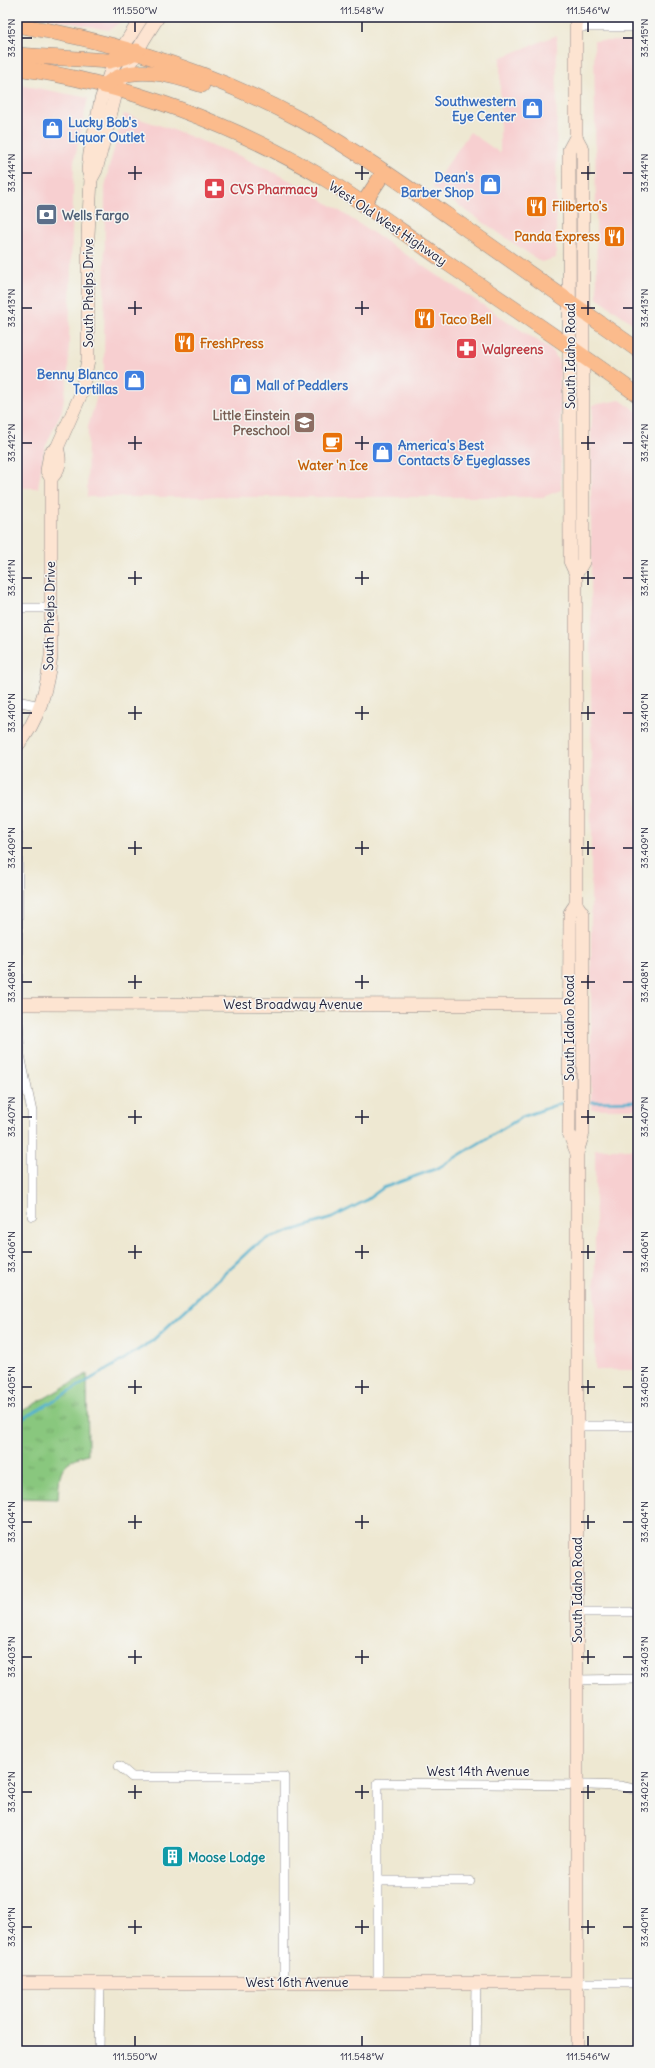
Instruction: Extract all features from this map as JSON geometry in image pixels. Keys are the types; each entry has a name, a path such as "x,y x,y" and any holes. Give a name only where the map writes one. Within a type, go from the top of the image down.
{"main road":[{"path":"124,74 125,53 142,17"},
{"path":"17,55 59,56 99,61 125,53 158,17"},
{"name":"South Idaho Road","path":"576,22 576,137 570,150 570,561 576,574 576,904 570,913 569,1005 570,1133 577,1153"},
{"path":"17,25 125,53 211,78 302,120 384,172 638,350"},
{"name":"South Phelps Drive","path":"17,746 22,740 40,706 48,680 51,656 51,478 47,471 48,462 50,453 57,448 83,389 88,360 88,235 91,179 96,170 111,88 125,53"},
{"name":"West Old West Highway","path":"17,68 111,88 192,115 255,142 326,180 363,204 570,346 638,395"},
{"path":"111,88 116,77 124,74 144,73 187,80 291,121 302,120"},
{"name":"South Idaho Road","path":"576,137 583,150 583,562 576,574"},
{"path":"363,204 384,172"},
{"name":"South Idaho Road","path":"576,904 583,914 583,1133 577,1153 577,2051"},
{"name":"West Broadway Avenue","path":"17,1004 569,1005"},
{"name":"West 16th Avenue","path":"17,1983 577,1983"}],"street":[{"path":"576,22 638,27"},
{"path":"17,608 50,608"},
{"path":"17,701 40,706"},
{"path":"18,836 17,1004 20,1055 32,1112 32,1216"},
{"path":"577,1426 638,1426"},
{"path":"577,1612 638,1612"},
{"path":"577,1680 638,1679"},
{"path":"119,1766 132,1777 284,1777 284,1982"},
{"name":"West 14th Avenue","path":"379,1881 378,1783 577,1784 620,1786 638,1790"},
{"path":"378,1982 379,1881 470,1881"},
{"path":"99,2051 100,1982"},
{"path":"475,2051 476,1982"},
{"path":"577,1983 638,1983"}],"shaded area":[{"path":"42,17 127,17 109,30"},
{"path":"557,35 556,258 541,262 432,187 470,132 500,153 500,58"},
{"path":"594,41 638,41 638,327 597,298"},
{"path":"17,84 88,98 74,162 68,375 62,410 44,450 38,488 17,488"},
{"path":"124,114 168,128 240,156 303,187 553,351 560,364 561,490 543,497 87,497 88,427 104,372 105,188 109,167"},
{"path":"620,400 638,412 638,1109 591,1109 591,431 593,405"},
{"path":"595,1149 638,1149 638,1370 595,1370"}],"green space":[{"path":"87,1374 88,1454 71,1461 62,1469 59,1481 58,1499 17,1498 17,1414"}],"waterway":[{"path":"592,1102 638,1101"},
{"path":"17,1422 118,1363 152,1341 254,1246 269,1238 332,1218 365,1201 383,1188 438,1168 522,1117 562,1103"}],"place":[{"name":"Southwestern Eye Center","path":"532,108"},
{"name":"Lucky Bob's Liquor Outlet","path":"52,129"},
{"name":"Dean's Barber Shop","path":"490,184"},
{"name":"CVS Pharmacy","path":"215,189"},
{"name":"Filiberto's","path":"537,206"},
{"name":"Wells Fargo","path":"46,215"},
{"name":"Panda Express","path":"615,236"},
{"name":"Taco Bell","path":"424,319"},
{"name":"FreshPress","path":"184,343"},
{"name":"Walgreens","path":"466,349"},
{"name":"Benny Blanco Tortillas","path":"134,381"},
{"name":"Mall of Peddlers","path":"240,385"},
{"name":"Little Einstein Preschool","path":"305,422"},
{"name":"Water 'n Ice","path":"333,443"},
{"name":"America's Best Contacts & Eyeglasses","path":"382,452"},
{"name":"Moose Lodge","path":"173,1857"}]}
